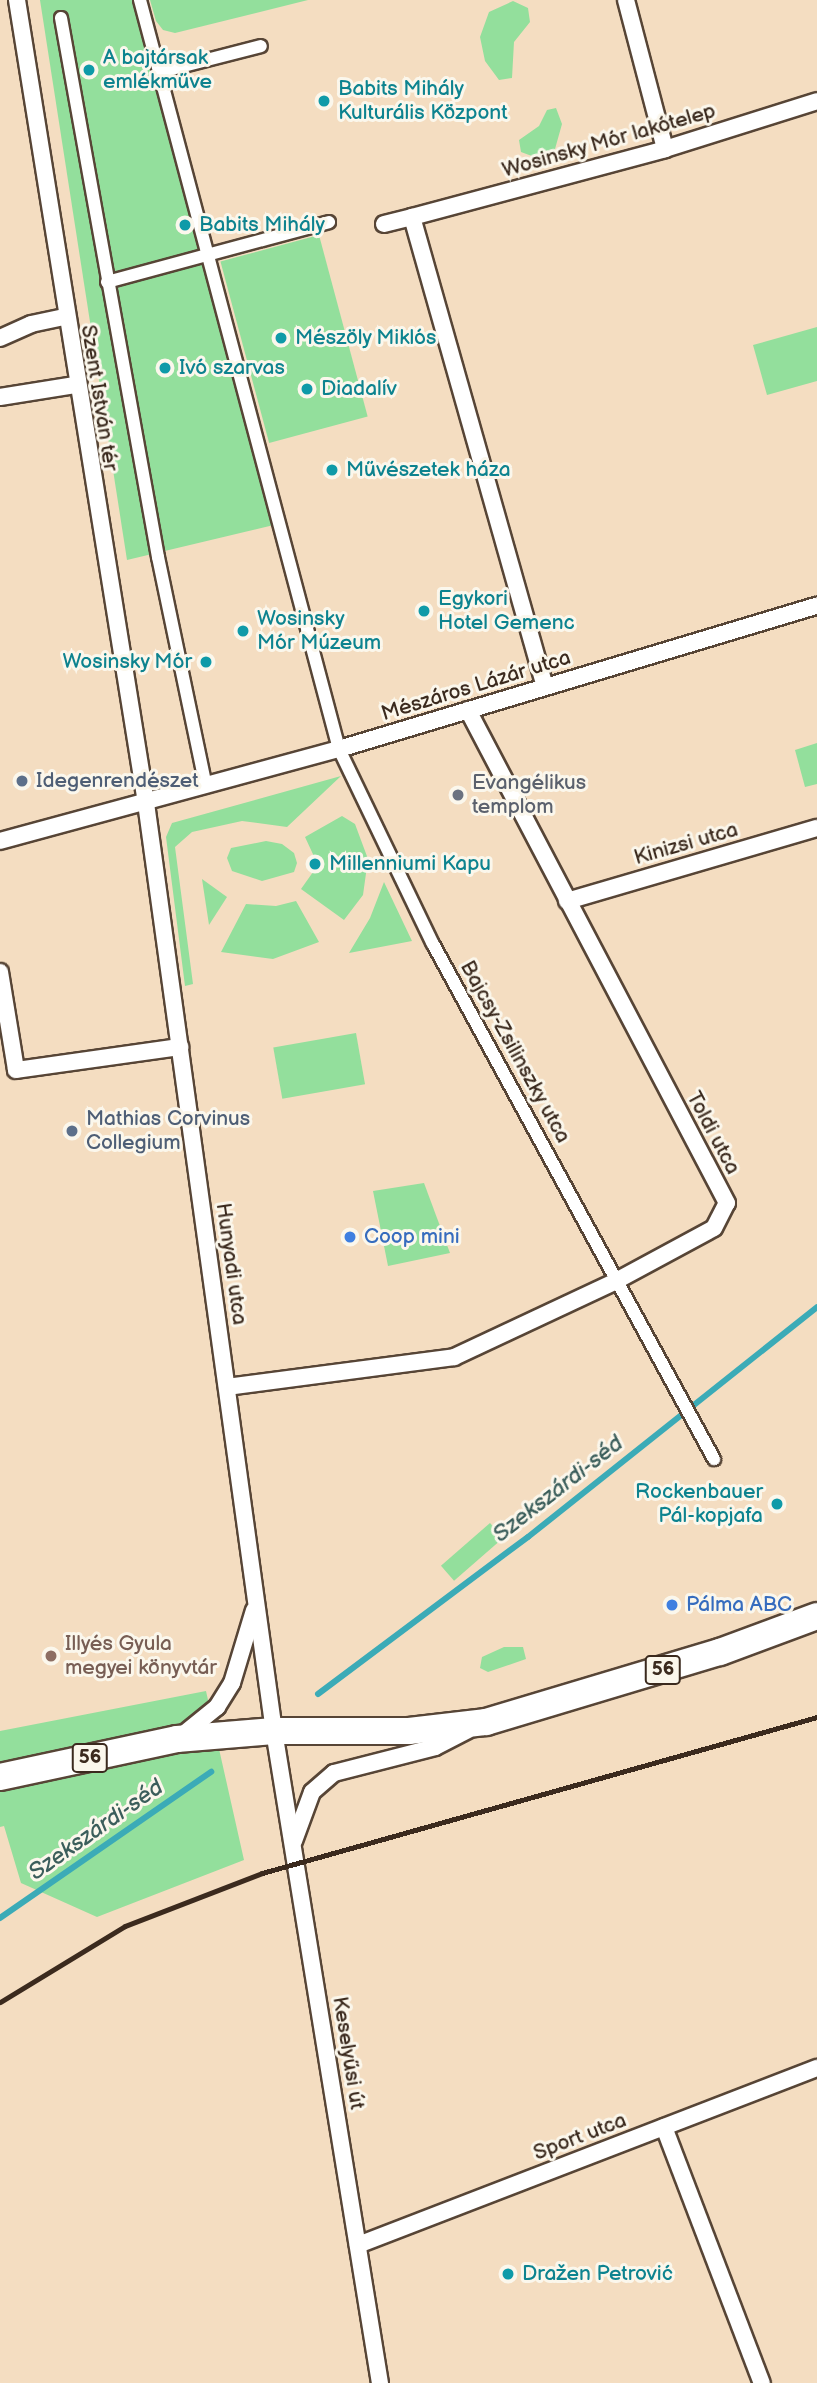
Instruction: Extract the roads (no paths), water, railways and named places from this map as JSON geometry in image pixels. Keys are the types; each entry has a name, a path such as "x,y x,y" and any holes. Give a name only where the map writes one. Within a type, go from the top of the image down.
{"main road":[{"name":"56","path":"0,1777 177,1739 274,1731 409,1731 486,1722 720,1652 817,1616"}],"street":[{"name":"Szent István tér","path":"17,0 75,385 146,803"},
{"path":"140,0 339,749"},
{"path":"626,0 665,149"},
{"name":"Szent István tér","path":"61,18 107,282 205,786"},
{"path":"160,72 261,46"},
{"name":"Wosinsky Mór lakótelep","path":"384,224 665,149 817,101"},
{"path":"412,217 545,686"},
{"path":"107,282 329,222"},
{"path":"0,338 31,324 65,317"},
{"path":"0,397 75,385"},
{"name":"Mészáros Lázár utca","path":"0,841 339,749 817,606"},
{"name":"Toldi utca","path":"227,1388 454,1357 616,1280 714,1228 727,1203 468,710"},
{"name":"Bajcsy-Zsilinszky utca","path":"339,749 433,944 715,1459"},
{"name":"Hunyadi utca","path":"146,803 274,1731"},
{"name":"Kinizsi utca","path":"567,901 817,828"},
{"path":"0,972 16,1070 180,1047"},
{"path":"177,1739 218,1707 232,1683 257,1601"},
{"path":"293,1843 312,1792 334,1773 435,1747 486,1722"},
{"name":"Keselyűsi út","path":"274,1731 380,2383"},
{"name":"Sport utca","path":"358,2245 817,2068"},
{"path":"664,2127 762,2383"}],"waterway":[{"name":"Szekszárdi-séd","path":"318,1694 528,1537 817,1307"},
{"name":"Szekszárdi-séd","path":"0,1918 211,1772"}],"railway":[{"path":"0,2002 125,1926 262,1873 817,1717"}],"place":[{"name":"A bajtársak emlékműve","path":"89,70"},
{"name":"Babits Mihály Kulturális Központ","path":"324,101"},
{"name":"Babits Mihály","path":"185,225"},
{"name":"Mészöly Miklós","path":"281,338"},
{"name":"Ivó szarvas","path":"165,368"},
{"name":"Diadalív","path":"307,389"},
{"name":"Művészetek háza","path":"332,470"},
{"name":"Egykori Hotel Gemenc","path":"424,611"},
{"name":"Wosinsky Mór Múzeum","path":"243,631"},
{"name":"Wosinsky Mór","path":"206,662"},
{"name":"Idegenrendészet","path":"22,781"},
{"name":"Evangélikus templom","path":"458,795"},
{"name":"Millenniumi Kapu","path":"315,864"},
{"name":"Mathias Corvinus Collegium","path":"72,1131"},
{"name":"Coop mini","path":"350,1237"},
{"name":"Rockenbauer Pál-kopjafa","path":"777,1504"},
{"name":"Pálma ABC","path":"672,1605"},
{"name":"Illyés Gyula megyei könyvtár","path":"51,1656"},
{"name":"Dražen Petrović","path":"508,2274"}]}
